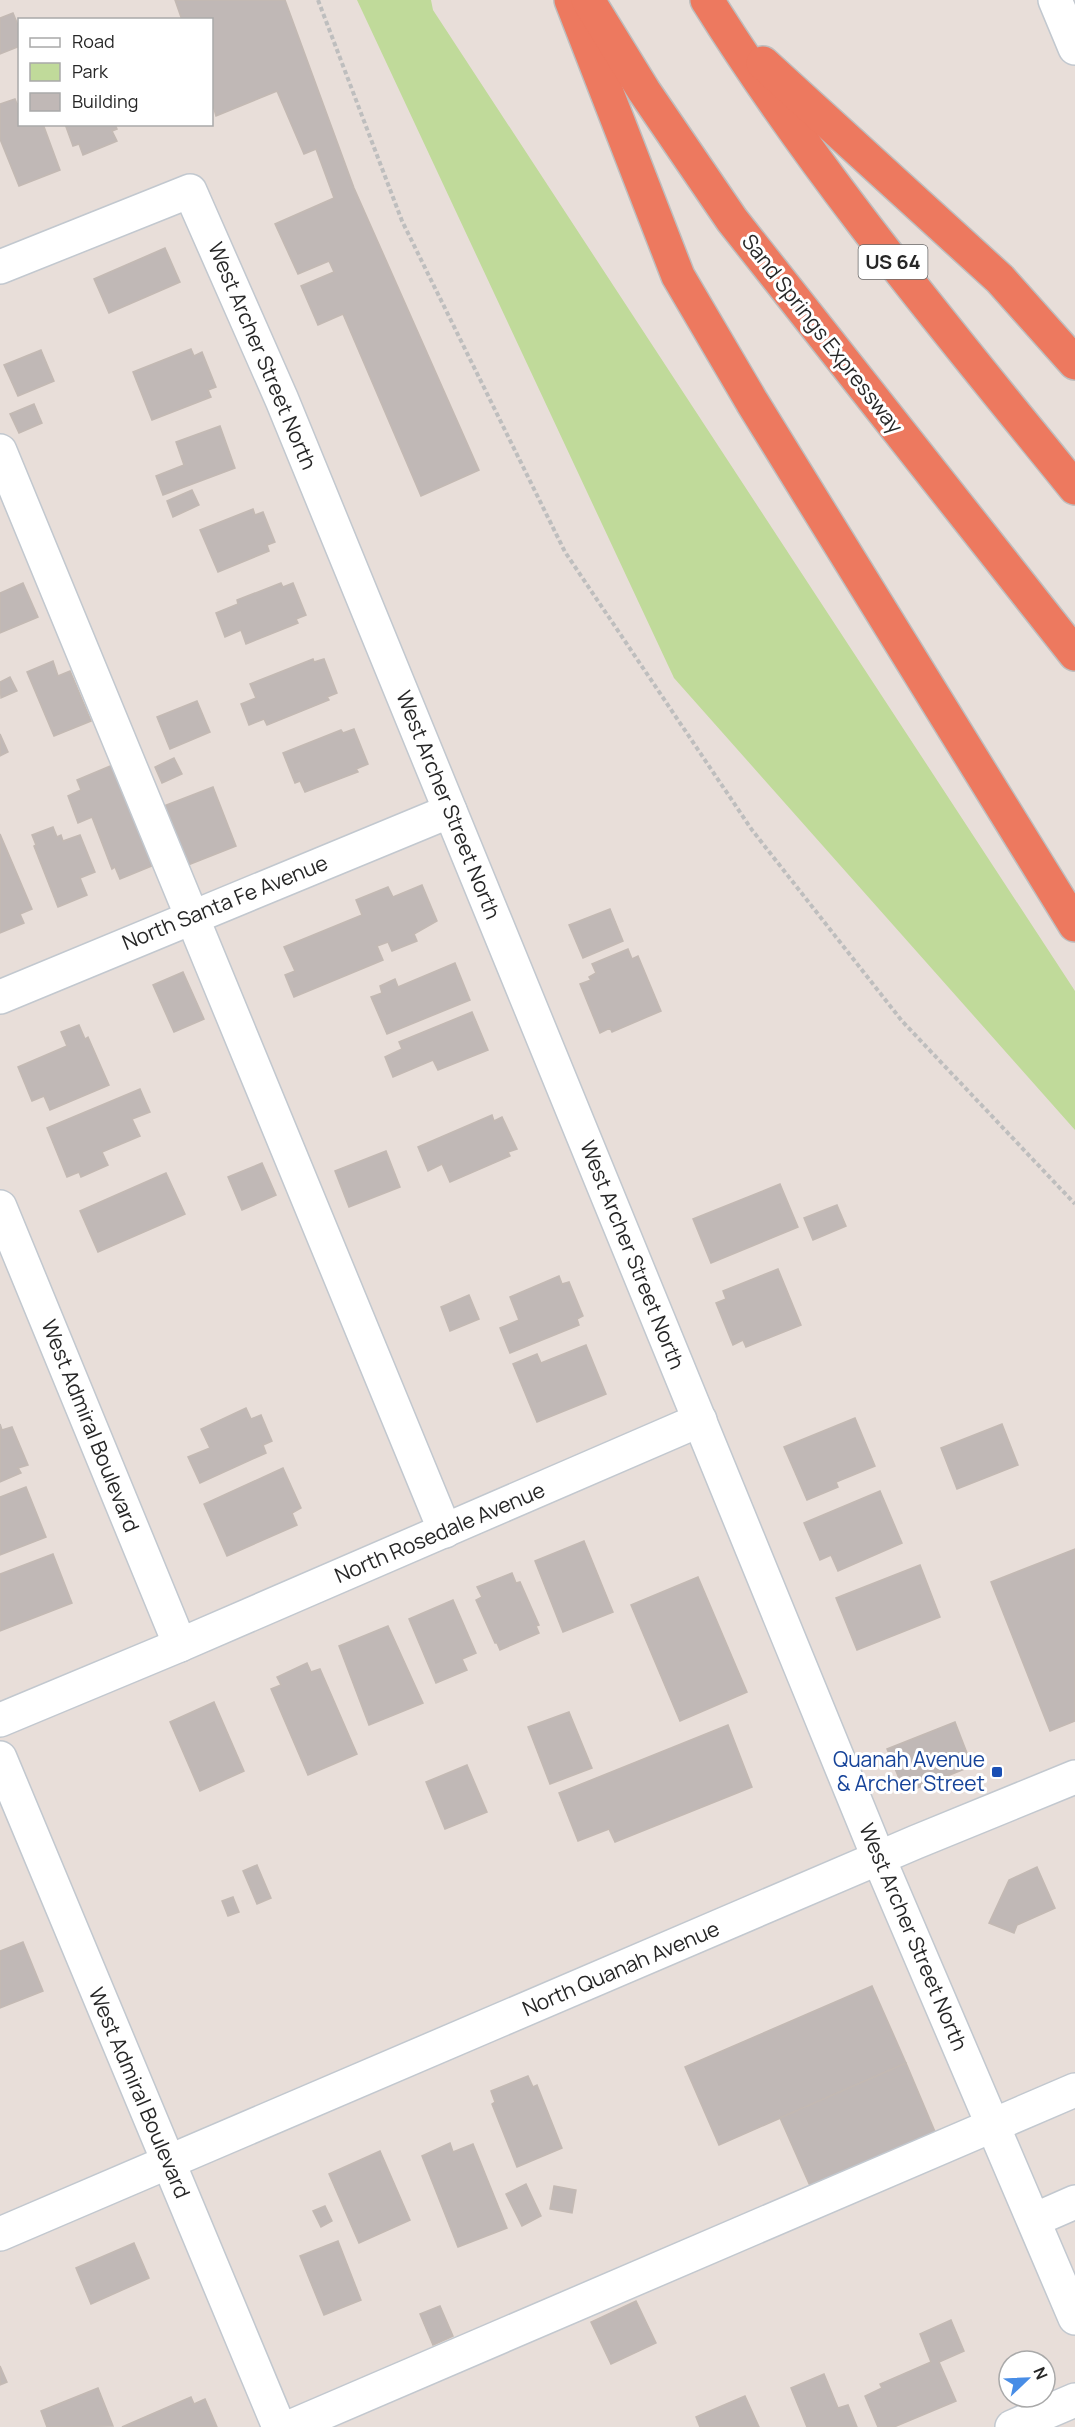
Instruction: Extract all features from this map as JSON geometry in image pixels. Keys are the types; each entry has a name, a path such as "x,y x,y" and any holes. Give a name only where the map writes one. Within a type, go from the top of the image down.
{"highway":[{"path":"571,0 678,276 752,402 1075,925"},
{"name":"Sand Springs Expressway","path":"588,0 644,91 732,220 1075,654"},
{"path":"716,13 1000,279 1075,363"},
{"name":"US 64","path":"716,13 846,201 1075,488"}],"street":[{"path":"1055,0 1075,48"},
{"name":"West Archer Street North","path":"0,267 190,191 282,400 879,1859 1075,2318"},
{"path":"0,451 190,917 445,1531"},
{"name":"North Santa Fe Avenue","path":"0,997 450,811"},
{"name":"West Admiral Boulevard","path":"0,1208 180,1645"},
{"name":"North Rosedale Avenue","path":"0,1720 180,1645 700,1420"},
{"name":"West Admiral Boulevard","path":"0,1758 279,2427"},
{"name":"North Quanah Avenue","path":"0,2234 1075,1777"},
{"path":"290,2427 1075,2090"},
{"path":"1034,2220 1075,2202"},
{"path":"1012,2427 1075,2400"}],"path":[{"path":"318,0 402,220 565,552 752,830 902,1021 1075,1204"}],"green space":[{"path":"357,0 431,0 433,10 1075,991 1075,1130 674,678"}],"building":[{"path":"175,0 285,0 354,188 479,470 421,496 343,314 318,325 301,286 334,272 329,261 298,274 275,224 334,198 316,149 304,154 277,91 216,116 213,106 213,18 181,18"},
{"path":"13,13 18,25 18,47 0,54 0,18"},
{"path":"15,99 18,104 18,126 44,126 60,170 19,186 0,139 0,104"},
{"path":"66,126 116,126 117,129 112,131 117,141 83,155 79,144 73,146"},
{"path":"165,248 180,282 109,313 94,279"},
{"path":"191,349 194,356 202,352 216,387 208,390 211,397 152,420 133,372"},
{"path":"41,350 54,381 18,396 4,365"},
{"path":"34,404 42,423 19,433 10,414"},
{"path":"220,426 235,468 163,495 156,476 184,465 176,442"},
{"path":"192,490 199,505 173,517 167,501"},
{"path":"253,509 255,515 263,512 275,542 267,545 269,551 218,572 200,530"},
{"path":"23,583 38,617 0,633 0,593"},
{"path":"281,583 283,587 293,583 306,615 296,619 298,623 246,644 241,630 225,637 216,613 238,604 237,600"},
{"path":"313,659 314,662 324,659 337,693 327,697 329,700 267,725 264,719 249,725 241,704 256,698 250,684"},
{"path":"53,661 58,676 70,671 91,721 54,736 27,672"},
{"path":"10,677 17,691 1,698 0,682"},
{"path":"197,701 210,732 170,749 157,717"},
{"path":"354,729 368,764 356,769 358,772 305,792 300,781 295,783 283,753 341,730 343,733"},
{"path":"0,734 8,752 0,756"},
{"path":"174,758 182,774 162,783 155,767"},
{"path":"115,764 154,865 120,879 115,867 112,869 92,817 78,823 68,796 81,790 77,780"},
{"path":"213,787 236,846 188,865 164,806"},
{"path":"53,827 57,837 61,835 63,841 80,835 95,872 80,878 87,895 58,907 34,846 36,845 32,835"},
{"path":"0,834 32,909 20,914 24,923 0,933"},
{"path":"422,885 437,921 414,934 417,941 392,951 388,942 377,946 383,960 294,997 285,975 295,971 284,947 362,915 356,900 388,887 393,897"},
{"path":"610,909 623,941 583,958 569,925"},
{"path":"628,949 632,959 638,956 661,1011 612,1032 610,1028 600,1033 580,984 591,980 589,977 596,973 592,964"},
{"path":"455,963 470,1000 387,1034 371,997 382,993 380,986 395,979 398,987"},
{"path":"183,972 204,1019 174,1032 153,985"},
{"path":"472,1012 488,1050 438,1070 433,1060 393,1077 385,1057 402,1049 399,1042"},
{"path":"79,1025 85,1039 88,1037 109,1085 50,1110 44,1096 32,1101 18,1067 67,1046 61,1032"},
{"path":"140,1089 150,1112 132,1119 140,1136 102,1152 108,1165 81,1177 79,1172 67,1177 47,1128"},
{"path":"492,1115 494,1121 502,1117 517,1149 508,1152 510,1156 450,1182 442,1164 428,1171 418,1147"},
{"path":"386,1151 400,1187 349,1207 335,1171"},
{"path":"262,1163 276,1195 242,1210 228,1177"},
{"path":"166,1173 185,1214 98,1252 80,1211"},
{"path":"780,1184 798,1227 711,1263 693,1219"},
{"path":"837,1205 846,1226 813,1240 804,1218"},
{"path":"778,1269 801,1325 746,1347 743,1340 733,1345 716,1303 726,1299 723,1291"},
{"path":"559,1276 562,1284 569,1282 583,1316 577,1319 579,1325 510,1353 500,1328 519,1320 510,1297"},
{"path":"469,1295 479,1319 450,1331 441,1307"},
{"path":"586,1345 606,1394 537,1422 513,1364 537,1354 541,1363"},
{"path":"246,1408 251,1419 261,1415 272,1441 263,1445 266,1453 200,1483 188,1457 210,1448 201,1429"},
{"path":"855,1418 875,1466 836,1482 838,1487 807,1500 784,1447"},
{"path":"0,1424 2,1430 12,1427 28,1465 18,1468 21,1473 0,1482"},
{"path":"1002,1424 1018,1465 957,1489 941,1448"},
{"path":"283,1468 301,1508 292,1513 297,1525 227,1556 204,1504"},
{"path":"26,1487 46,1537 0,1555 0,1497"},
{"path":"880,1491 902,1543 838,1571 831,1555 820,1560 804,1523"},
{"path":"584,1541 613,1612 563,1632 535,1561"},
{"path":"1075,1549 1075,1721 1050,1731 991,1582"},
{"path":"53,1554 72,1603 0,1631 0,1574"},
{"path":"920,1565 940,1617 857,1650 836,1598"},
{"path":"512,1573 516,1583 520,1582 539,1625 536,1626 539,1633 500,1650 476,1600 482,1597 477,1587"},
{"path":"698,1577 747,1692 680,1721 631,1605"},
{"path":"453,1600 476,1653 462,1659 467,1670 436,1683 409,1619"},
{"path":"388,1626 423,1703 369,1725 339,1646"},
{"path":"307,1663 311,1672 320,1669 357,1754 308,1775 271,1689 281,1685 277,1677"},
{"path":"214,1702 244,1771 200,1791 170,1722"},
{"path":"569,1712 592,1768 550,1784 528,1727"},
{"path":"955,1722 972,1766 905,1793 887,1749"},
{"path":"728,1725 752,1787 615,1842 609,1829 578,1841 559,1793"},
{"path":"467,1765 487,1812 445,1829 426,1782"},
{"path":"257,1865 271,1898 257,1904 243,1871"},
{"path":"1037,1867 1055,1908 1017,1925 1014,1933 989,1923 1009,1880"},
{"path":"233,1897 239,1912 228,1916 222,1901"},
{"path":"23,1942 43,1991 0,2008 0,1951"},
{"path":"872,1986 906,2063 719,2145 685,2067"},
{"path":"906,2063 936,2134 811,2188 780,2118"},
{"path":"528,2076 533,2087 537,2085 562,2148 517,2167 492,2104 495,2102 491,2091"},
{"path":"450,2143 453,2152 473,2144 507,2228 458,2247 422,2156"},
{"path":"380,2151 410,2220 359,2243 329,2174"},
{"path":"526,2184 541,2216 522,2226 506,2194"},
{"path":"554,2186 576,2190 572,2213 550,2209"},
{"path":"325,2206 332,2221 321,2227 313,2211"},
{"path":"338,2241 361,2300 324,2315 300,2256"},
{"path":"134,2243 149,2278 91,2304 76,2268"},
{"path":"636,2301 656,2343 611,2364 591,2322"},
{"path":"440,2306 453,2336 433,2345 420,2314"},
{"path":"951,2320 964,2351 939,2362 956,2401 894,2427 878,2427 865,2396 882,2388 880,2384 931,2362 920,2334"},
{"path":"0,2366 7,2382 0,2385"},
{"path":"824,2374 838,2408 848,2405 857,2427 807,2427 791,2388"},
{"path":"98,2388 113,2426 47,2427 41,2411"},
{"path":"745,2396 759,2427 700,2427 696,2417"},
{"path":"191,2397 194,2404 205,2399 217,2427 122,2427"}],"place":[{"name":"Quanah Avenue & Archer Street","path":"997,1772"}]}
